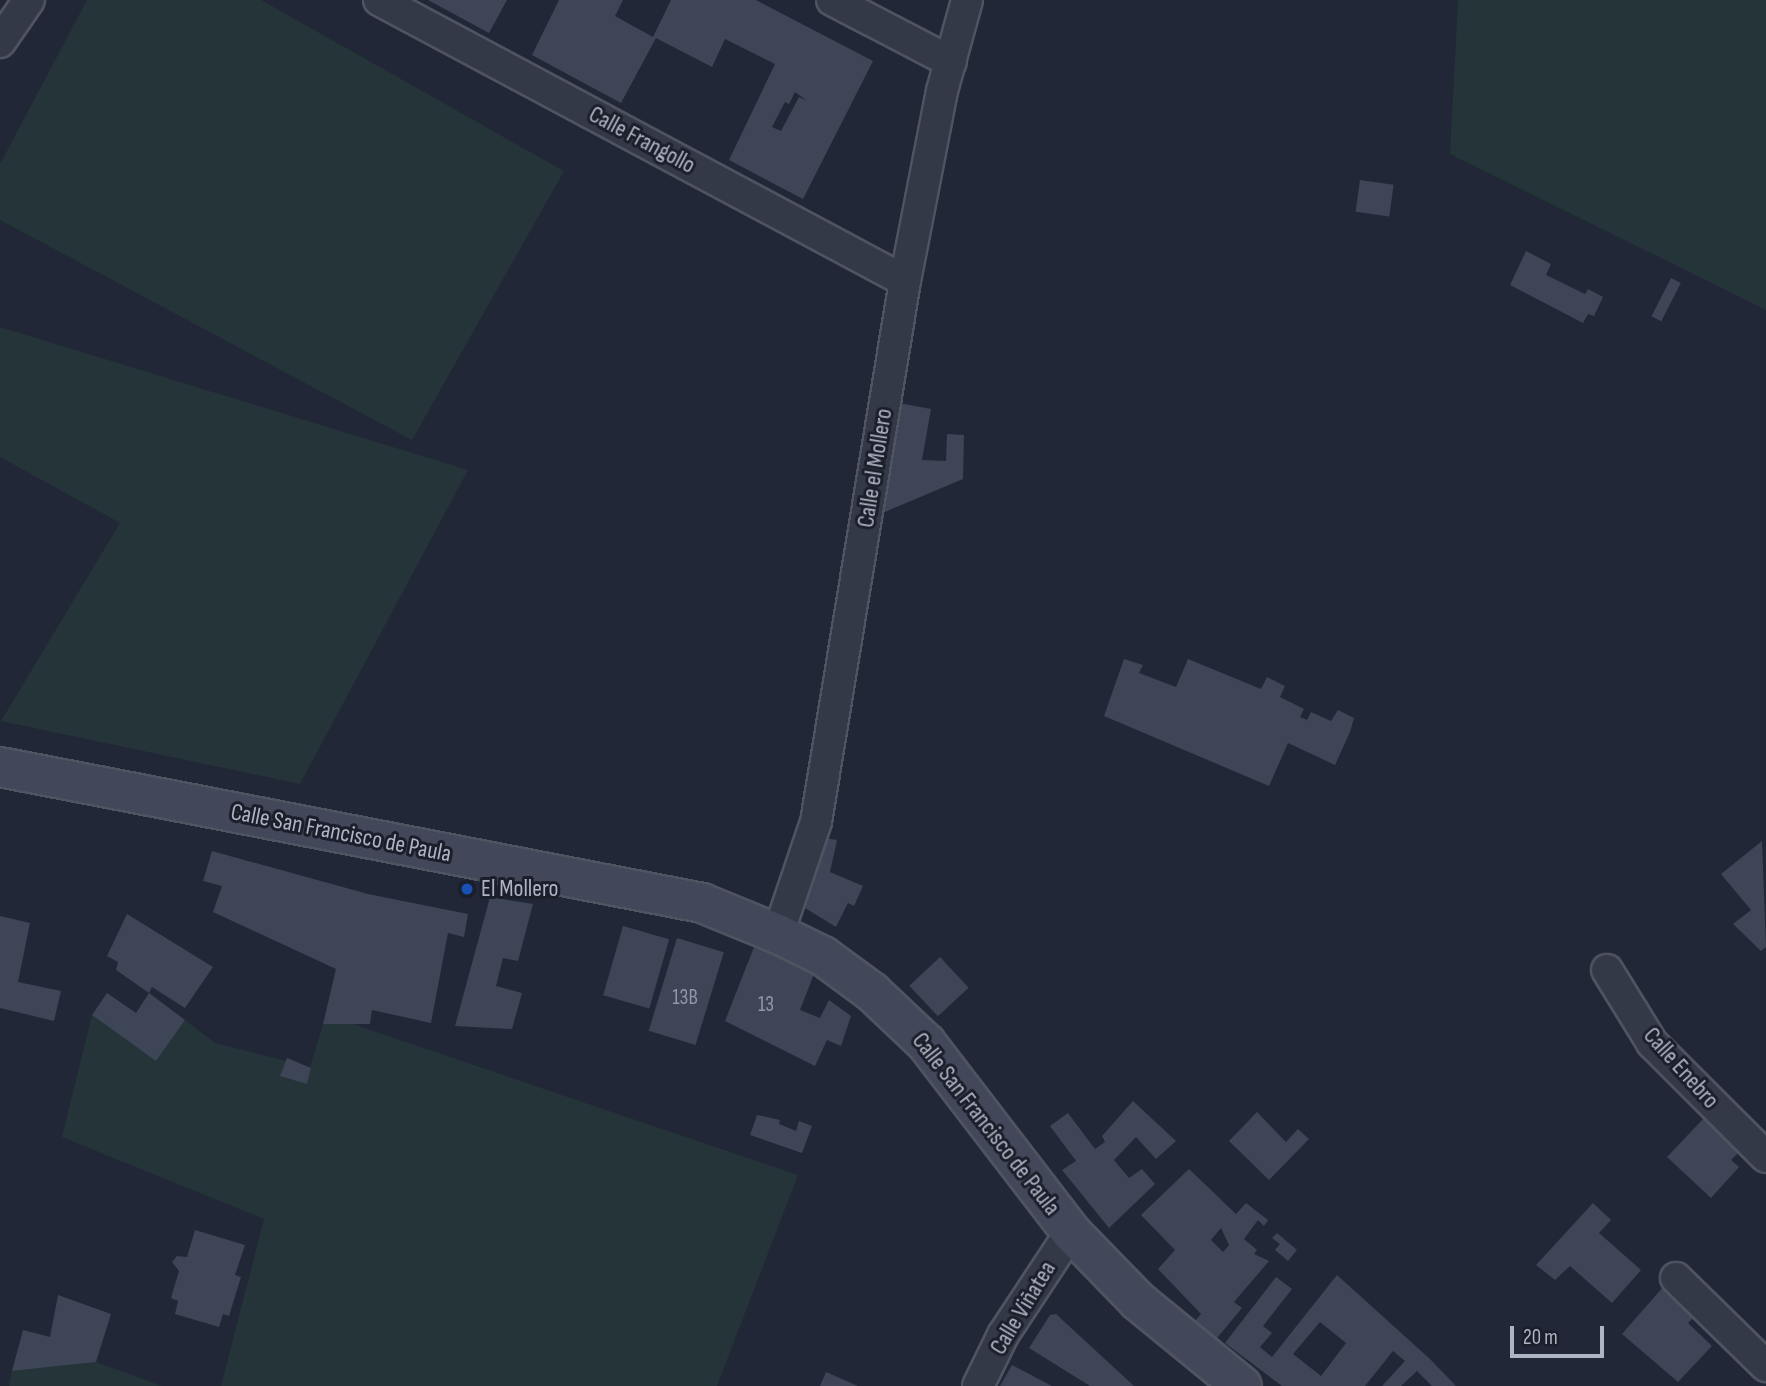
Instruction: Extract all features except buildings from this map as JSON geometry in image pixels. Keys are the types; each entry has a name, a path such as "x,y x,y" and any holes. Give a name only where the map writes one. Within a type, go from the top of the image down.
{"main road":[{"name":"Calle San Francisco de Paula","path":"0,767 702,903 823,956 862,985 926,1043 1070,1232 1138,1301 1242,1386"}],"street":[{"path":"0,41 29,0"},
{"name":"Calle Frangollo","path":"379,0 905,281"},
{"path":"832,0 951,62"},
{"name":"Calle el Mollero","path":"778,934 816,822 905,281 951,62 967,0"},
{"name":"Calle Enebro","path":"1607,970 1652,1042 1766,1157"},
{"name":"Calle Viñatea","path":"978,1386 1003,1335 1070,1232"},
{"path":"1676,1278 1766,1366"}],"shaded area":[{"path":"87,0 261,0 564,171 412,440 0,220 0,164"},
{"path":"1458,0 1766,0 1766,310 1450,154"},
{"path":"0,327 468,470 300,784 1,721 120,523 0,457"},
{"path":"92,1015 156,1060 185,1020 215,1043 310,1067 326,1015 798,1175 717,1386 221,1386 264,1219 62,1137"},
{"path":"96,1362 162,1386 9,1386 12,1371"}],"place":[{"name":"El Mollero","path":"467,889"}]}
